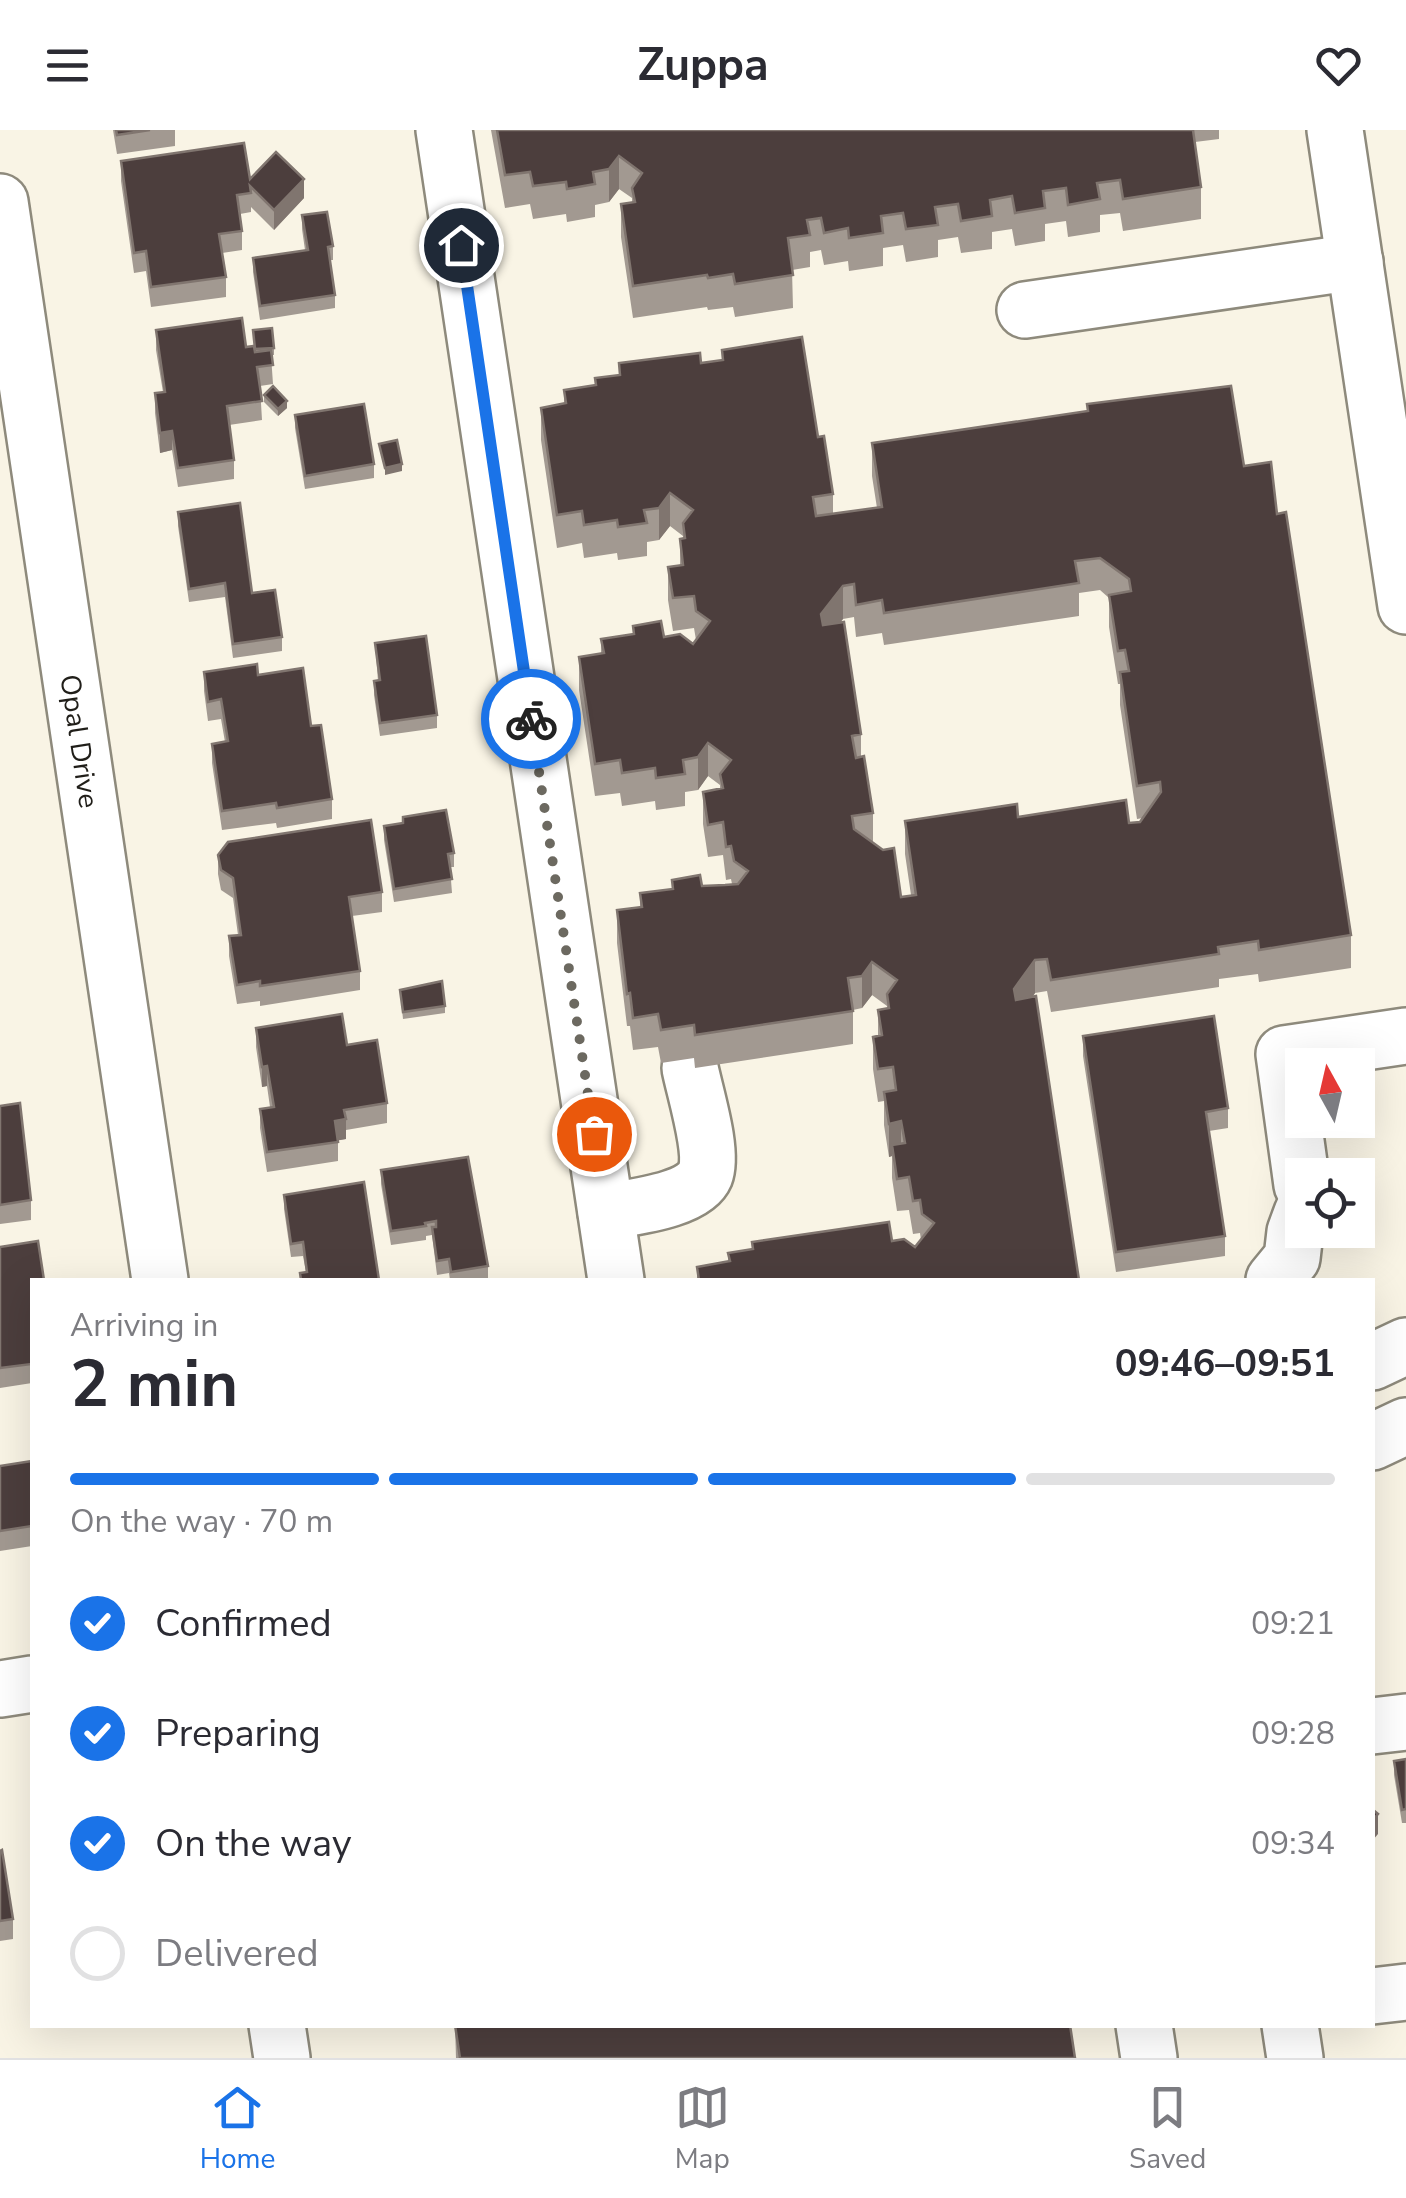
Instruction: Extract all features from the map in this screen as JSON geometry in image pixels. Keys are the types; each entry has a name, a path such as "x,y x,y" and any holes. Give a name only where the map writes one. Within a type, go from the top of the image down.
{"street":[{"path":"444,130 616,1278"},
{"path":"1335,130 1406,606"},
{"name":"Opal Drive","path":"0,202 160,1278"},
{"path":"1025,310 1355,262"},
{"path":"1298,1158 1284,1054 1406,1036"},
{"path":"606,1212 674,1197 695,1187 705,1174 707,1150 690,1068"},
{"path":"1276,1278 1292,1258 1293,1248"},
{"path":"1375,1361 1406,1346"},
{"path":"1375,1441 1406,1426"},
{"path":"0,1689 30,1684"},
{"path":"1375,1726 1406,1722"},
{"path":"1375,1996 1406,1992"},
{"path":"277,2028 282,2058"},
{"path":"1290,2028 1294,2058"}],"building":[{"path":"116,130 150,130 117,135"},
{"path":"497,130 1193,130 1201,187 1123,199 1120,180 1097,183 1100,199 1068,205 1066,188 1043,191 1045,208 1015,213 1012,196 990,200 992,216 961,221 958,204 935,207 938,225 906,229 903,213 881,216 883,233 849,238 848,228 824,233 821,218 807,220 810,235 788,238 793,275 735,284 733,274 708,278 707,275 633,286 621,204 635,202 632,188 642,173 619,156 609,169 593,172 595,184 567,189 566,182 533,186 530,172 505,175"},
{"path":"244,143 250,179 276,152 304,179 274,210 250,186 251,193 237,195 242,231 219,234 226,277 151,287 146,251 134,253 121,161"},
{"path":"327,212 335,295 260,306 253,258 308,250 302,215"},
{"path":"242,318 246,347 254,346 255,352 271,350 273,365 257,367 262,401 227,406 234,460 178,468 172,431 160,433 155,393 165,392 156,330"},
{"path":"272,328 274,348 255,349 253,330"},
{"path":"802,337 818,437 824,436 833,494 813,497 816,516 882,507 872,443 1088,411 1087,404 1231,386 1244,466 1271,462 1277,514 1286,512 1351,935 1259,950 1258,941 1218,947 1219,954 1051,980 1047,959 1035,960 1014,989 1016,1000 1036,996 1079,1278 699,1278 697,1267 730,1261 728,1253 753,1249 752,1242 889,1222 892,1241 904,1239 915,1247 934,1223 922,1214 920,1200 913,1201 909,1177 897,1179 892,1145 905,1143 901,1121 889,1124 884,1092 896,1090 893,1067 878,1069 873,1037 882,1035 878,1010 889,1008 887,994 897,980 872,962 862,976 848,978 853,1011 695,1035 694,1025 661,1030 658,1014 633,1018 630,993 627,994 617,910 642,907 640,893 673,889 672,880 700,875 702,886 738,884 748,871 734,861 731,846 726,847 723,822 708,825 703,792 723,788 720,774 731,760 708,743 698,757 683,760 685,774 656,778 655,768 622,773 620,760 595,764 579,657 604,653 601,639 634,634 633,626 661,621 664,637 680,634 693,644 710,621 696,611 694,596 673,598 668,567 683,565 680,539 685,538 683,523 693,510 670,493 659,508 644,510 647,523 618,527 617,520 584,525 582,511 557,515 541,408 566,403 564,390 596,385 595,378 620,375 619,363 700,353 701,363 723,360 722,350","holes":["1100,558 1129,579 1131,591 1109,595 1118,651 1125,650 1129,671 1120,672 1137,786 1160,782 1161,792 1140,822 1129,823 1126,800 1018,817 1017,804 905,821 916,895 901,897 894,848 883,850 854,829 852,816 873,813 864,756 856,758 852,736 861,734 844,622 823,625 821,614 843,586 854,584 856,605 882,600 884,613 1079,583 1075,561"]},
{"path":"273,386 287,401 278,409 264,395"},
{"path":"364,404 374,464 305,476 295,415"},
{"path":"397,440 402,464 385,468 379,444"},
{"path":"240,503 252,593 275,590 282,637 233,644 225,583 189,589 178,512"},
{"path":"426,636 437,715 380,723 374,681 380,680 375,643"},
{"path":"257,664 258,675 303,668 311,726 321,725 332,799 222,811 212,744 228,741 221,699 208,702 204,672"},
{"path":"446,810 454,853 448,854 452,879 394,889 384,826 403,823 403,817"},
{"path":"371,820 382,892 349,897 360,971 260,986 260,981 237,985 229,936 241,935 233,878 221,870 218,855 228,842"},
{"path":"442,981 445,1006 403,1012 400,990"},
{"path":"342,1014 347,1045 377,1040 387,1103 344,1110 346,1119 335,1121 338,1142 267,1152 260,1109 274,1107 256,1028"},
{"path":"1214,1016 1228,1108 1206,1112 1225,1236 1116,1252 1083,1036"},
{"path":"20,1103 31,1200 0,1205 0,1106"},
{"path":"468,1157 488,1266 451,1272 449,1259 437,1261 432,1227 436,1227 436,1221 391,1231 381,1170"},
{"path":"364,1182 379,1278 301,1278 300,1273 307,1272 303,1242 291,1244 284,1195"},
{"path":"38,1241 44,1278 30,1278 30,1364 0,1368 0,1247"},
{"path":"30,1461 30,1526 0,1531 0,1466"},
{"path":"1406,1759 1406,1809 1402,1810 1394,1761"},
{"path":"0,1851 13,1919 0,1921"},
{"path":"455,2028 1070,2028 1075,2058 460,2058"}],"way so far":[{"path":"531,719 594,1134"}],"route":[{"path":"461,245 531,719"}]}
